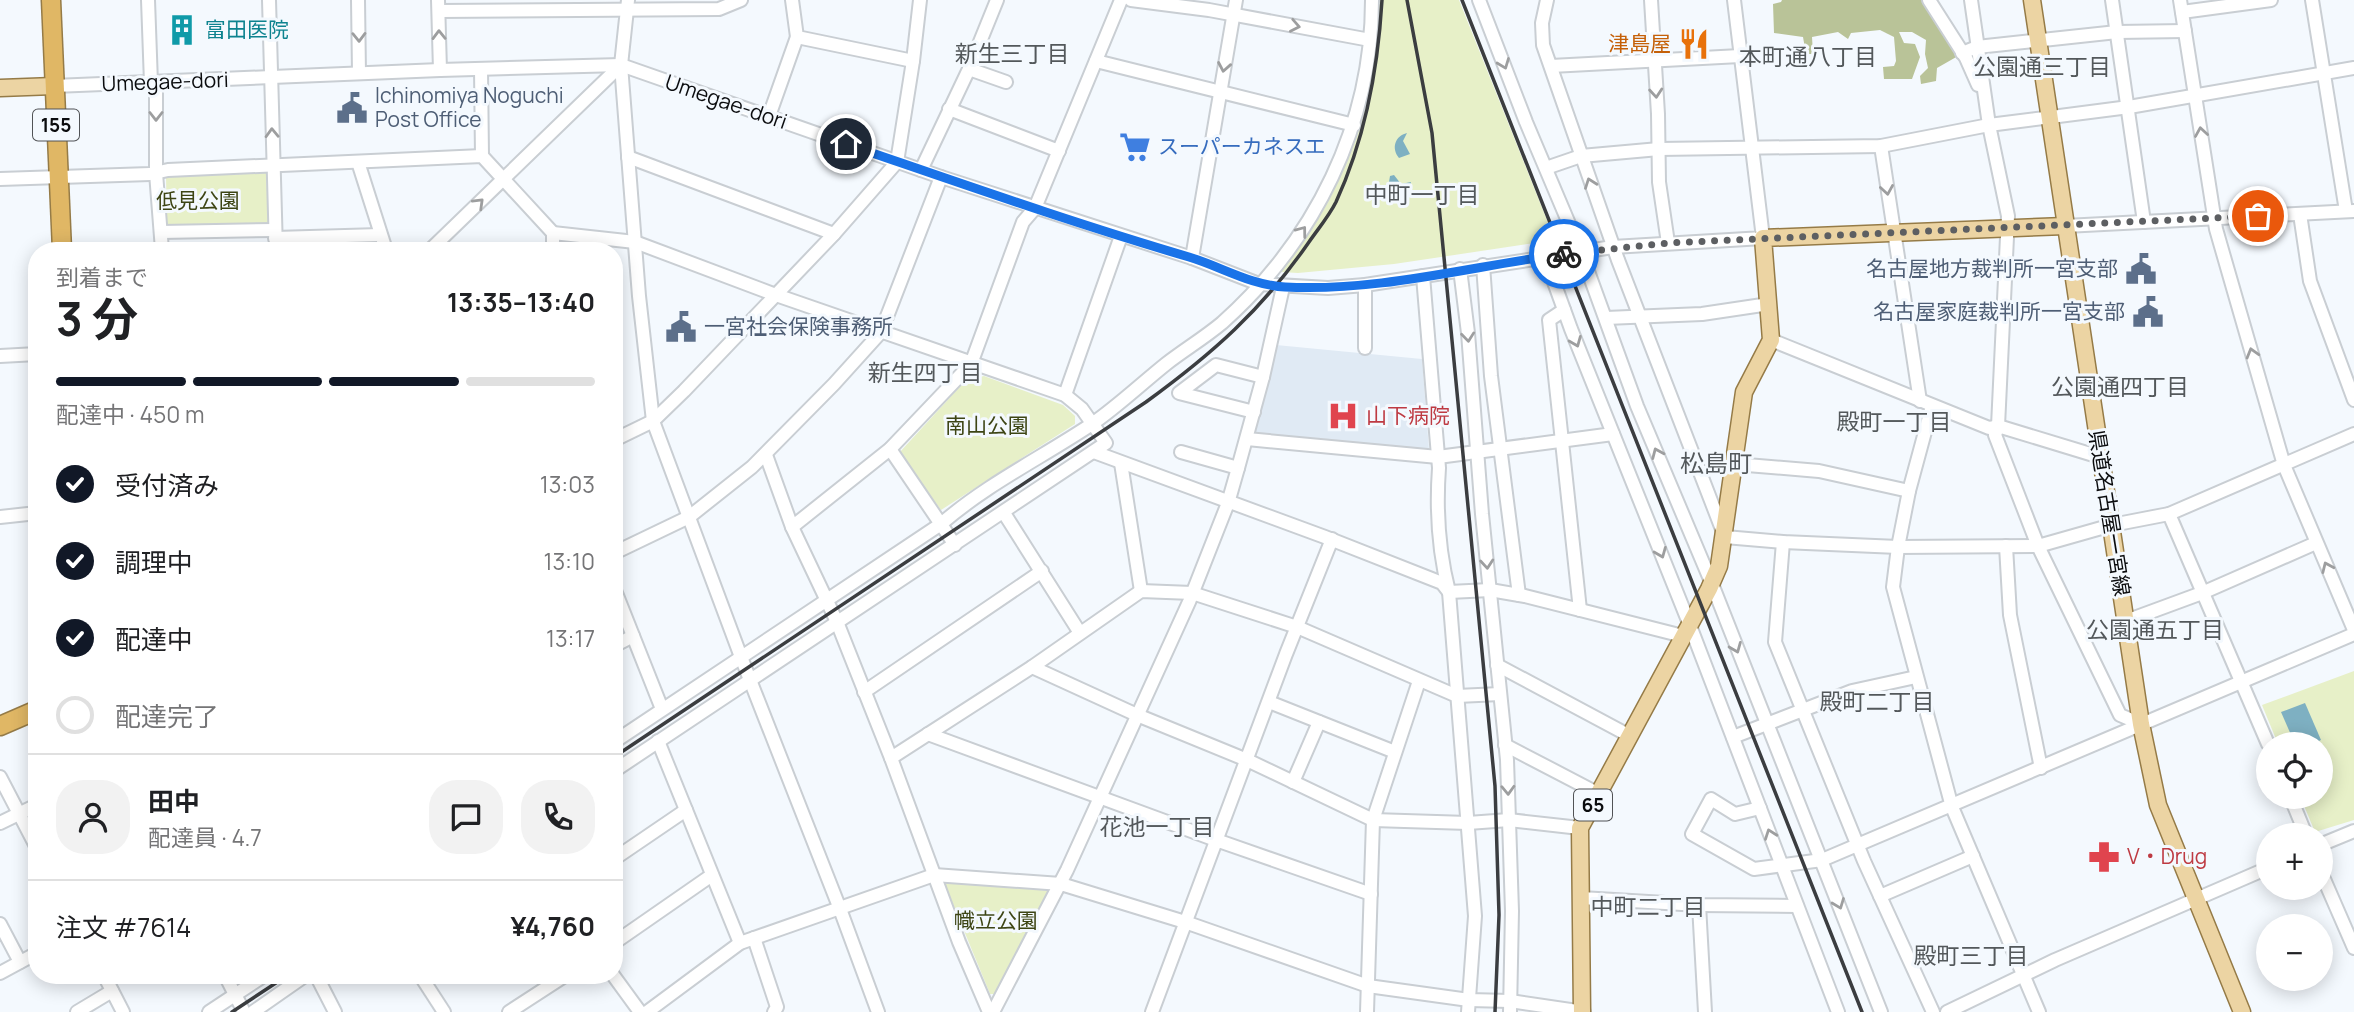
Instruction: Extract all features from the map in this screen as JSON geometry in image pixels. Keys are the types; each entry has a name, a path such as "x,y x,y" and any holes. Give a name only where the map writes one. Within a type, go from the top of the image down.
{"highway":[{"name":"155","path":"51,0 62,242"},
{"path":"0,726 28,714"}],"main road":[{"name":"県道名古屋一宮線","path":"2032,0 2141,724 2158,805 2242,1012"},
{"path":"0,88 54,86"},
{"path":"1771,340 1763,238 2065,226"},
{"name":"65","path":"1583,1012 1580,828 1712,584 1725,537 1744,392 1771,340"}],"street":[{"path":"148,0 151,83 156,92 156,173 162,242"},
{"path":"269,0 275,239"},
{"path":"358,0 359,73"},
{"path":"440,70 439,6 627,5 719,9 741,0"},
{"path":"769,116 797,37 793,0"},
{"path":"623,436 653,421 834,234 897,162 914,61 920,0"},
{"path":"920,170 969,69 997,0"},
{"path":"792,527 890,449 971,363 1023,222 1035,208 1121,0"},
{"path":"1131,0 1233,14 1370,40"},
{"path":"1192,258 1236,0"},
{"path":"623,736 941,524 970,498 1093,424 1221,323 1259,284 1311,219 1324,197 1354,125 1366,71 1372,0"},
{"path":"1479,0 1581,252 1637,406 1712,584 1881,1012"},
{"path":"1547,0 1542,23 1543,45 1648,342 1725,537 1898,547 2038,546 2112,525 2169,514 2354,433"},
{"path":"1651,0 1659,182 1668,243"},
{"path":"1734,0 1763,238"},
{"path":"1930,0 1975,74 1989,125"},
{"path":"1970,0 2008,228 1998,426 1995,435 2038,546 2120,715 2141,724"},
{"path":"2112,0 2144,222"},
{"path":"1760,808 1735,814 1711,799 1692,834 1754,870 1822,860 1952,807 2354,632 2284,465 2216,229 2181,6 2271,0"},
{"path":"2065,226 2350,211 2322,73 2312,0"},
{"path":"627,5 621,65 653,421 749,680 878,1012"},
{"path":"1962,53 1978,47 2117,32 2185,31"},
{"path":"797,37 914,61"},
{"path":"1551,66 1740,56"},
{"path":"1096,61 1354,125"},
{"name":"Umegae-dori","path":"54,86 621,65 920,170 1192,258 1259,284 1283,287 1365,285 1613,247 1763,238"},
{"path":"442,242 621,65"},
{"path":"1546,169 1581,156 1659,149 1881,146 1989,125 2129,107 2354,68"},
{"path":"481,69 482,156 553,233 635,242 776,295 1065,395 1082,409 1106,443 623,765"},
{"path":"969,69 1006,82"},
{"path":"949,109 1059,151"},
{"path":"1881,146 1926,403 1898,547 1893,587 1952,807 2039,1012"},
{"path":"0,179 482,156"},
{"path":"628,157 834,234"},
{"path":"358,162 383,242"},
{"path":"623,549 689,517 766,455 881,332 941,177"},
{"path":"2300,214 2310,281 2354,400"},
{"path":"162,232 275,239 380,235"},
{"path":"553,233 553,242"},
{"path":"1065,395 1121,236"},
{"path":"1539,257 1550,271 1686,630 1733,737 1838,1012"},
{"path":"1483,265 1491,376 1519,595"},
{"path":"1460,269 1505,745 1512,911 1510,1007"},
{"path":"1423,275 1438,457 1437,497 1443,570 1449,592 1475,916 1469,1006"},
{"path":"1365,285 1365,348"},
{"path":"991,1012 1060,884 1192,593 1228,503 1263,377 1283,287"},
{"path":"1606,318 1702,314 1769,304"},
{"path":"1564,310 1549,320 1580,610"},
{"path":"1771,340 1989,428 1998,426 2100,457"},
{"path":"0,356 28,355"},
{"path":"1254,412 1179,393 1216,365 1263,377"},
{"path":"1247,439 1438,457 1613,434"},
{"path":"890,449 955,545"},
{"path":"1094,452 1332,540 1441,583 1449,592"},
{"path":"1181,452 1238,468"},
{"path":"766,455 792,527 836,622 891,758 960,942 991,1012"},
{"path":"1121,463 1141,591"},
{"path":"1735,464 1819,471 1909,491"},
{"path":"1004,513 1080,633"},
{"path":"0,517 28,514"},
{"path":"2169,514 2264,732"},
{"path":"1152,1012 1332,540"},
{"path":"1783,542 1775,642 1858,846 1933,1012"},
{"path":"2126,621 2202,593 2316,543"},
{"path":"2006,546 2010,615 2041,768"},
{"path":"864,692 1042,571"},
{"path":"1449,592 1490,590 1686,630"},
{"path":"891,758 1032,667 1141,591 1192,593 1297,626 1457,696 1500,694"},
{"path":"623,611 662,709"},
{"path":"623,641 633,636"},
{"path":"1497,665 1630,736"},
{"path":"1032,667 1137,715 1247,760 1373,820 1468,823 1509,820 1580,828"},
{"path":"1733,737 1852,691 1916,677"},
{"path":"1367,1012 1373,820 1419,681"},
{"path":"1269,702 1395,752"},
{"path":"1293,782 1319,722"},
{"path":"928,734 1216,841 1371,894"},
{"path":"659,741 740,943"},
{"path":"1505,745 1599,794"},
{"path":"0,777 28,831"},
{"path":"0,823 28,810"},
{"path":"623,853 686,810"},
{"path":"2333,840 2354,831"},
{"path":"1880,896 1973,856"},
{"path":"1947,1012 2024,975 2256,873"},
{"path":"623,937 712,875"},
{"path":"647,1012 740,943 934,875 1060,884 1185,922 1368,986 1469,1006 1583,1012"},
{"path":"1581,898 1699,905 1797,906"},
{"path":"2333,900 2354,948"},
{"path":"1699,905 1705,1012"},
{"path":"0,923 20,962"},
{"path":"754,938 777,1007 774,1012"},
{"path":"0,974 28,958"},
{"path":"108,984 122,1012"},
{"path":"230,984 244,1012"},
{"path":"209,1012 251,984"},
{"path":"253,1012 293,984"},
{"path":"321,984 335,1012"},
{"path":"425,984 444,1012"},
{"path":"509,1012 552,984"},
{"path":"619,984 640,1012"},
{"path":"77,1012 112,991"}],"shaded area":[{"name":"山下病院","path":"1276,345 1422,359 1429,450 1254,435"}],"green space":[{"path":"1379,0 1459,0 1555,240 1394,264 1298,273 1281,272 1326,206 1350,149 1370,76"},
{"path":"1782,0 1924,0 1958,56 1937,68 1936,81 1921,84 1920,76 1928,68 1926,40 1912,32 1899,32 1904,43 1915,44 1920,57 1912,79 1884,79 1883,67 1894,66 1896,61 1894,37 1880,30 1851,33 1848,39 1838,32 1812,37 1813,54 1806,54 1803,37 1774,33 1773,4"},
{"name":"低見公園","path":"266,173 269,226 167,227 166,177"},
{"name":"南山公園","path":"984,376 1063,405 1075,416 1075,424 941,510 899,453 966,380"},
{"path":"2354,671 2354,820 2333,826 2333,823 2311,823 2305,809 2333,809 2333,732 2273,732 2262,705"},
{"name":"幟立公園","path":"944,882 1051,891 994,994 990,994"}],"water":[{"path":"1407,133 1403,141 1410,154 1399,158 1395,150 1396,143"},
{"path":"1394,175 1401,184 1411,182 1409,190 1394,191 1389,182 1390,176"},
{"path":"2305,703 2318,732 2290,732 2281,712"}],"railway":[{"path":"623,751 1146,402 1235,330 1273,289 1336,202 1355,154 1368,103 1382,0"},
{"path":"1407,0 1432,133 1495,786 1499,915 1495,1012"},
{"path":"1462,0 1862,1012"},
{"path":"232,1012 274,984"}],"way so far":[{"path":"1564,254 1668,243 2258,216"}],"place":[{"name":"富田医院","path":"182,30"},
{"name":"津島屋","path":"1694,44"},
{"name":"Ichinomiya Noguchi Post Office","path":"352,108"},
{"name":"スーパーカネスエ","path":"1135,147"},
{"name":"名古屋地方裁判所一宮支部","path":"2141,269"},
{"name":"名古屋家庭裁判所一宮支部","path":"2148,312"},
{"name":"一宮社会保険事務所","path":"681,327"},
{"name":"山下病院","path":"1343,416"},
{"name":"V・Drug","path":"2104,857"}],"district":[{"name":"新生三丁目","path":"1012,54"},
{"name":"本町通八丁目","path":"1808,57"},
{"name":"公園通三丁目","path":"2042,67"},
{"name":"中町一丁目","path":"1422,195"},
{"name":"新生四丁目","path":"925,373"},
{"name":"公園通四丁目","path":"2120,387"},
{"name":"殿町一丁目","path":"1894,422"},
{"name":"松島町","path":"1716,464"},
{"name":"公園通五丁目","path":"2155,630"},
{"name":"殿町二丁目","path":"1877,702"},
{"name":"花池一丁目","path":"1157,827"},
{"name":"中町二丁目","path":"1648,907"},
{"name":"殿町三丁目","path":"1971,956"}],"route":[{"path":"846,144 1192,258 1259,284 1328,288 1365,285 1564,254"}]}
